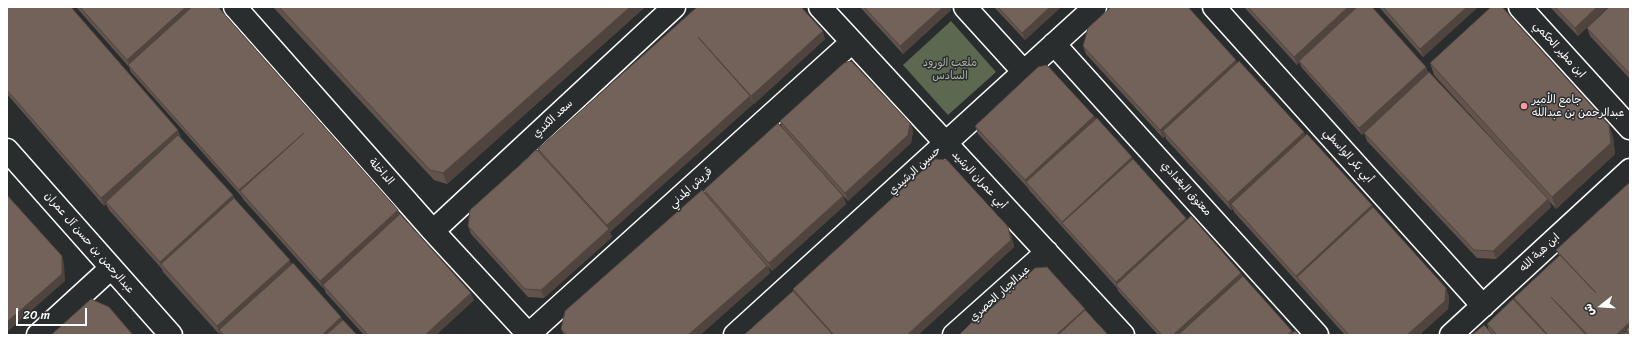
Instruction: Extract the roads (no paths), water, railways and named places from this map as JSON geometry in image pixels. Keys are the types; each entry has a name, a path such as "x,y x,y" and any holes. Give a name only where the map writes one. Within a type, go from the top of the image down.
{"street":[{"name":"الداخلة","path":"235,7 433,231 529,335"},
{"name":"سعد الكندي","path":"433,231 674,7"},
{"name":"أبي عمران الرشيد","path":"820,7 1123,335"},
{"path":"965,7 1024,72"},
{"name":"حسين الرشيدي","path":"735,335 1095,7"},
{"name":"أبي بكر الواسطي","path":"1214,7 1483,306"},
{"name":"ابن مطير الحكمي","path":"1520,7 1630,128"},
{"name":"قريش المدني","path":"529,335 852,42"},
{"name":"معتوق البغدادي","path":"1054,44 1318,335"},
{"name":"عبدالرحمن بن حسن آل عمران","path":"7,150 171,335"},
{"name":"ابن هبة الله","path":"1451,335 1630,170"},
{"name":"عبدالجبار الحصري","path":"954,335 1046,252"},
{"path":"38,335 111,268"}],"place":[{"name":"جامع الأمير عبدالرحمن بن عبدالله","path":"1524,106"}],"park label":[{"name":"ملعب الورود السادس","path":"950,69"}]}
